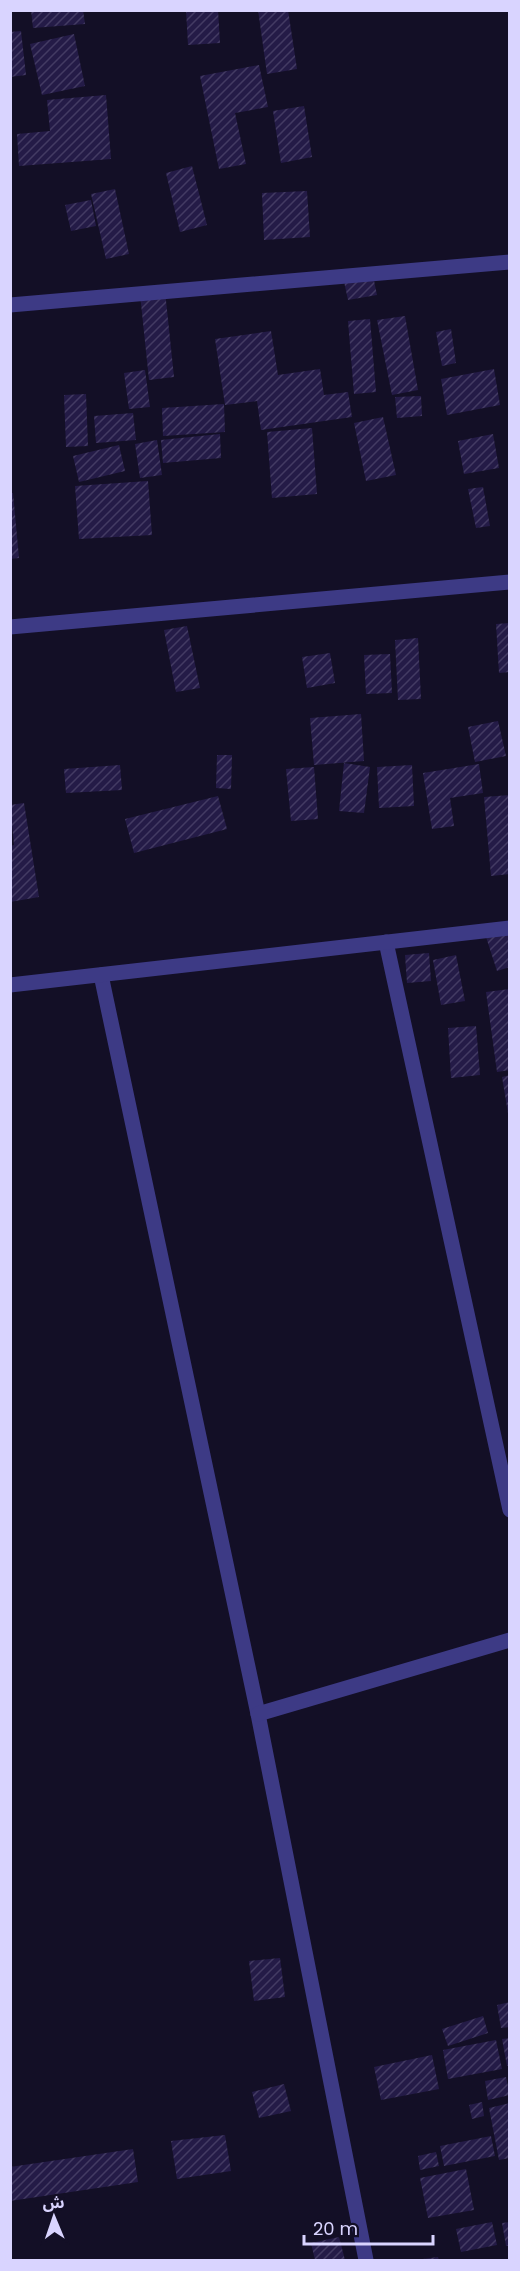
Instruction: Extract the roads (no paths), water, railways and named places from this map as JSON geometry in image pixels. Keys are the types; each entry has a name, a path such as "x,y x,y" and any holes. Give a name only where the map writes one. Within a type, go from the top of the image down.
{"street":[{"path":"10,305 510,262"},
{"path":"10,627 510,582"},
{"path":"10,985 510,928"},
{"path":"386,942 510,1510"},
{"path":"101,975 258,1714 366,2260"},
{"path":"258,1714 510,1640"}]}
